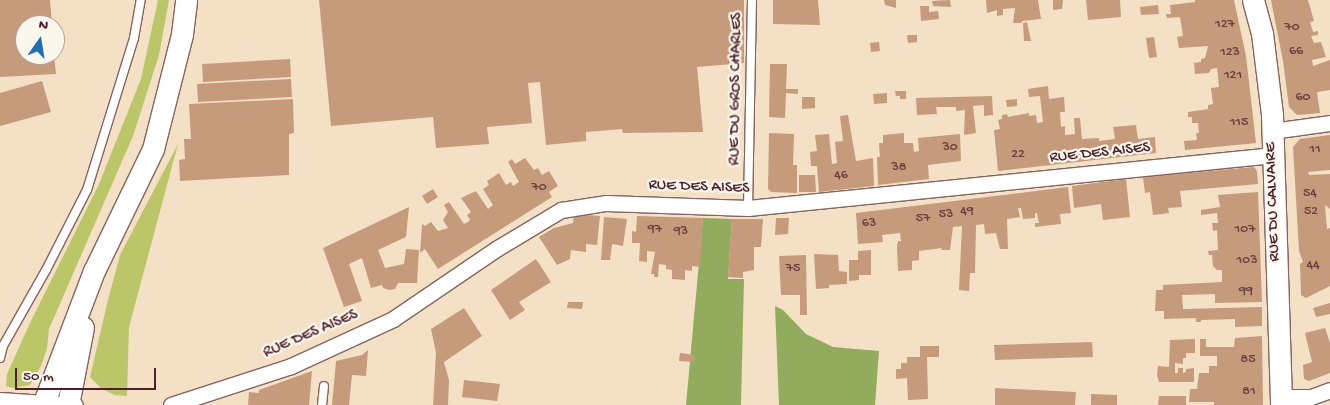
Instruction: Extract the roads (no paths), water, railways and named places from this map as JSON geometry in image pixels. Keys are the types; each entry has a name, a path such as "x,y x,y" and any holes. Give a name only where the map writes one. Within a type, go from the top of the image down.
{"main road":[{"path":"43,404 94,272 153,149 182,34 186,0"},
{"name":"RUE DU CALVAIRE","path":"1253,0 1262,33 1272,131 1281,401"},
{"path":"70,405 94,272"}],"street":[{"path":"1272,131 1330,123"},
{"name":"RUE DES AISES","path":"171,405 291,366 392,319 496,249 561,210 606,203 748,208 1273,155"},
{"path":"1281,401 1311,397 1330,390"},
{"path":"0,400 70,405"}],"lane":[{"path":"0,358 3,346 46,270 87,190 134,38 140,0"},
{"name":"RUE DU GROS CHARLES","path":"748,208 752,0"},
{"path":"322,405 324,386"}]}
